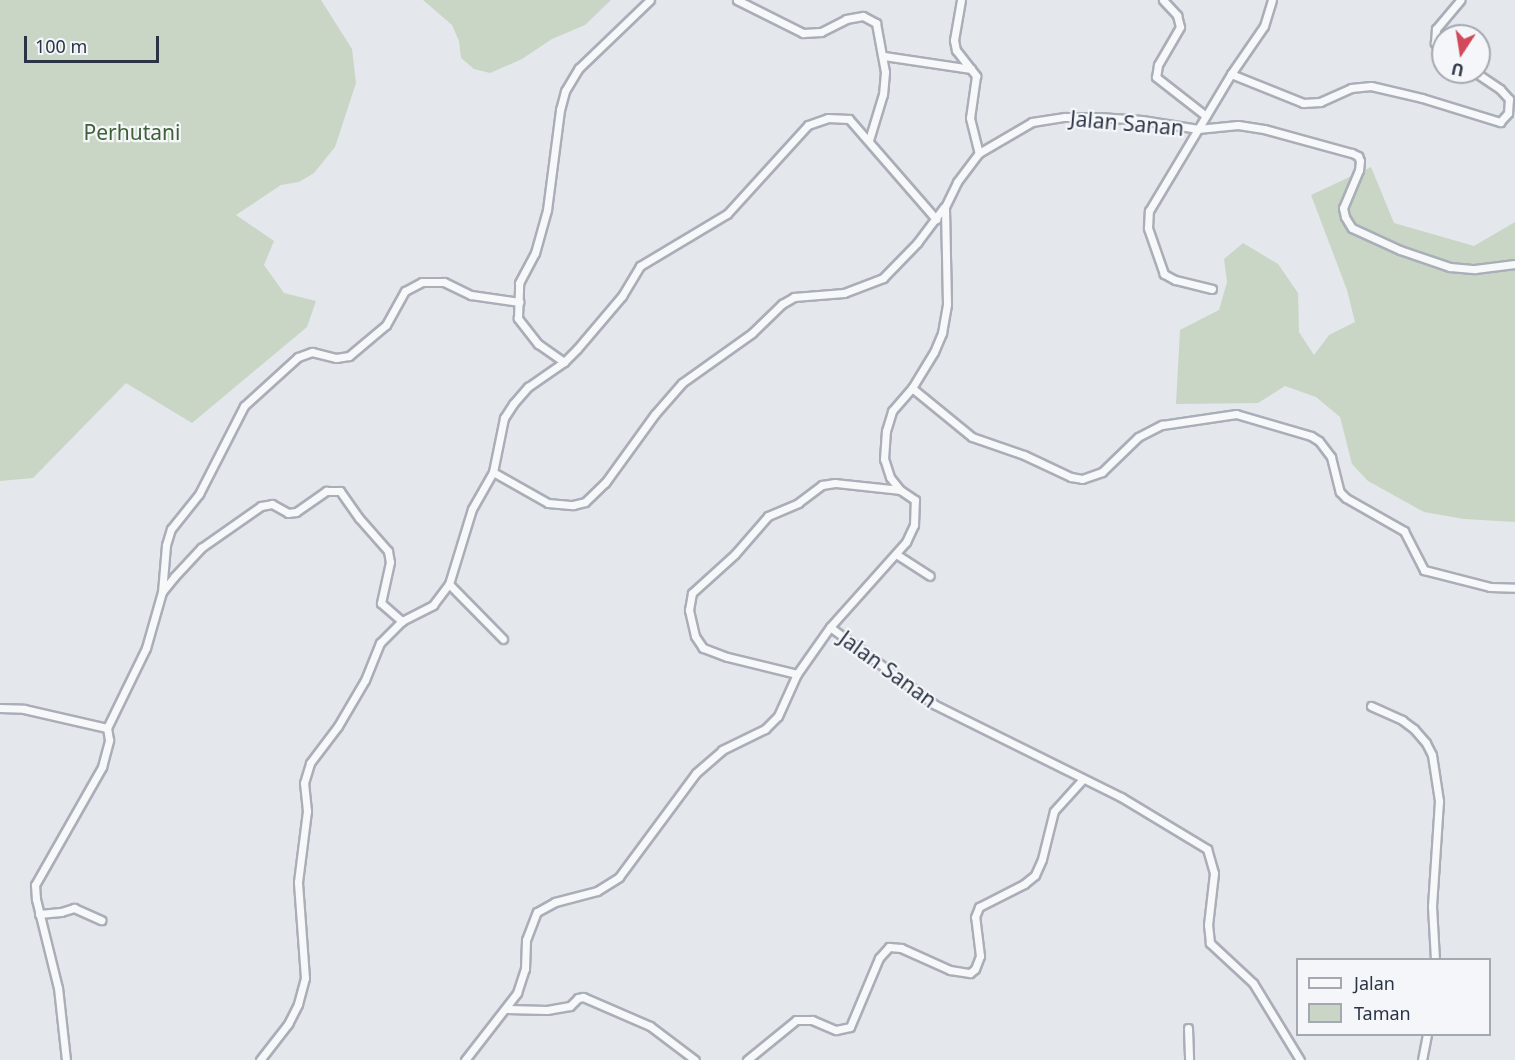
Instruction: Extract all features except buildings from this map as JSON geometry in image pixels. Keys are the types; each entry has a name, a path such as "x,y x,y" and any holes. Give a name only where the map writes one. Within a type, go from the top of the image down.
{"street":[{"path":"564,362 538,344 518,318 519,283 535,253 547,210 560,110 565,91 579,68 650,0"},
{"path":"737,0 804,33 821,32 846,19 863,16 876,23 884,56 883,94 869,140"},
{"path":"961,0 954,40 956,50 976,76 970,118 979,153"},
{"path":"1163,0 1177,15 1180,27 1158,65 1156,77 1206,116"},
{"path":"1212,289 1175,280 1164,274 1148,228 1152,203 1231,74 1264,26 1272,0"},
{"path":"1440,24 1460,0"},
{"path":"884,56 971,69"},
{"path":"1231,74 1303,103 1320,102 1351,88 1371,86 1422,98 1500,122 1508,113 1509,99 1491,83"},
{"name":"Jalan Sanan","path":"1300,1060 1253,983 1210,943 1208,925 1214,873 1207,849 1121,797 934,704 830,627 896,554 911,534 916,511 915,500 900,490 890,477 884,459 886,431 892,411 912,388 934,352 942,333 947,304 945,207 957,182 979,153 1032,122 1043,119 1099,117 1142,120 1198,129 1238,125 1264,129 1352,153 1358,156 1359,170 1343,208 1345,217 1352,228 1391,246 1450,267 1475,269 1515,264"},
{"path":"260,1060 288,1024 298,1004 305,978 298,882 306,812 306,774 310,763 338,726 365,680 380,643 402,621 433,604 449,584 472,509 493,472 507,411 528,387 564,362 622,296 640,266 727,214 808,125 828,118 849,119 936,219"},
{"path":"493,472 548,503 573,506 585,502 606,483 655,414 682,383 752,333 782,304 794,297 844,293 883,278 945,207"},
{"path":"66,1060 58,988 34,891 37,880 102,767 109,740 107,728 146,648 162,592 166,545 171,529 199,494 244,406 298,357 312,352 336,358 349,356 386,324 405,291 422,282 444,282 471,295 519,303"},
{"path":"912,388 972,438 1024,455 1082,479 1102,472 1138,437 1162,425 1236,414 1311,436 1320,441 1331,457 1340,492 1346,498 1404,531 1424,570 1490,587 1515,588"},
{"path":"797,674 727,657 703,648 695,636 689,610 692,593 735,554 763,520 798,502 822,485 835,483 900,490"},
{"path":"162,592 201,548 261,506 273,504 288,513 296,512 333,489 346,496 359,518 388,551 390,562 381,603 402,621"},
{"path":"896,554 930,576"},
{"path":"449,584 502,639"},
{"path":"465,1060 507,1009 522,983 526,939 537,912 555,902 597,891 619,877 696,773 722,750 772,723 786,703 797,674 830,627"},
{"path":"1371,706 1402,720 1414,729 1426,742 1432,755 1439,801 1432,906 1435,958"},
{"path":"0,708 24,709 107,728"},
{"path":"747,1060 796,1020 812,1020 836,1030 850,1028 879,958 889,947 901,948 950,970 970,973 975,969 980,956 975,917 979,907 1024,884 1035,875 1042,859 1054,811 1083,779"},
{"path":"39,914 74,908 101,920"},
{"path":"507,1009 547,1010 570,1006 578,998 583,998 650,1026 695,1060"},
{"path":"1188,1028 1189,1060"},
{"path":"1422,1060 1427,1036"}],"green space":[{"name":"Perhutani","path":"0,0 321,0 352,49 356,83 335,147 314,173 299,182 281,185 236,215 274,241 264,265 284,293 316,301 307,327 192,423 126,383 33,478 0,481"},
{"path":"423,0 611,0 585,25 552,39 522,59 490,73 474,69 461,58 459,41 452,25"},
{"path":"1371,167 1394,223 1474,246 1515,222 1515,522 1464,519 1424,512 1368,481 1352,464 1340,417 1316,397 1285,386 1258,403 1176,404 1180,330 1219,310 1227,282 1224,259 1243,243 1278,264 1298,293 1299,332 1314,355 1329,335 1355,322 1347,290 1311,195"}]}
